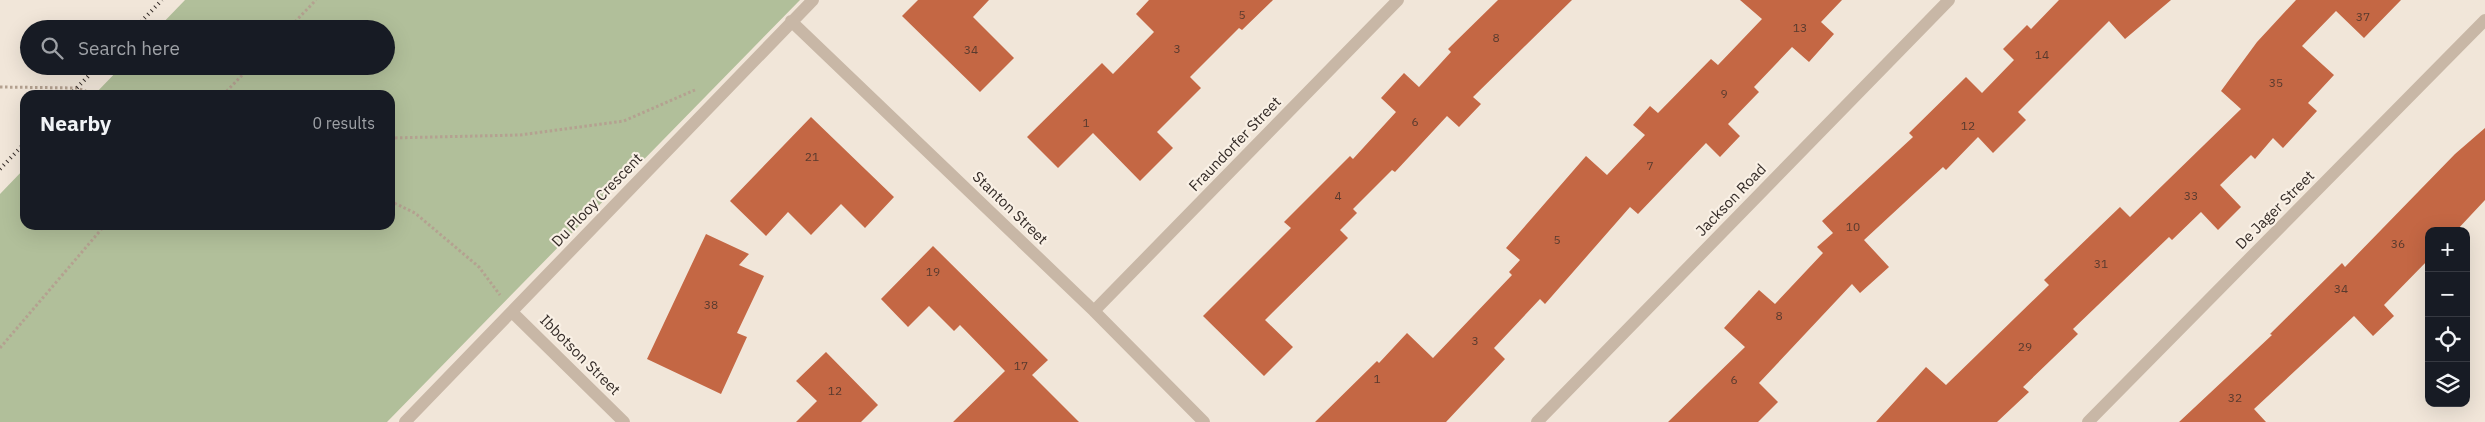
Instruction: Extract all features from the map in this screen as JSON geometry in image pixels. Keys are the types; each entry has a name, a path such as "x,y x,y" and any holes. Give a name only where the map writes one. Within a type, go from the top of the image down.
{"street":[{"name":"Du Plooy Crescent","path":"405,422 813,0"},
{"name":"Fraundorfer Street","path":"1094,311 1398,0"},
{"name":"Jackson Road","path":"1537,422 1949,0"},
{"name":"De Jager Street","path":"2088,422 2485,20"},
{"name":"Stanton Street","path":"791,22 1094,311 1204,422"},
{"name":"Ibbotson Street","path":"512,312 624,422"}],"path":[{"path":"297,20 316,0"},
{"path":"228,90 242,75"},
{"path":"0,87 77,88 82,90"},
{"path":"395,138 520,135 624,121 702,87"},
{"path":"395,203 415,213 479,267 512,312"},
{"path":"0,348 101,230"}],"green space":[{"path":"185,0 800,0 387,422 0,422 0,194 20,173 20,230 395,230 395,90 99,90 113,75 395,75 395,20 166,20"}],"building":[{"path":"918,0 989,0 973,17 1014,58 980,92 902,16"},
{"path":"1149,0 1273,0 1242,30 1239,28 1190,77 1201,88 1157,132 1173,148 1140,181 1093,133 1058,168 1027,137 1102,63 1113,74 1154,32 1136,14"},
{"path":"1498,0 1572,0 1473,97 1481,104 1459,127 1447,116 1395,172 1392,170 1353,209 1357,213 1340,230 1348,238 1265,320 1293,347 1264,376 1203,316 1291,228 1284,222 1350,156 1353,159 1396,112 1381,98 1404,73 1419,87 1451,52 1448,49"},
{"path":"1740,0 1842,0 1821,22 1834,34 1809,62 1792,47 1754,87 1759,92 1728,124 1740,136 1720,157 1706,143 1638,214 1630,207 1545,304 1540,299 1494,348 1505,359 1446,422 1315,422 1377,361 1379,363 1407,333 1433,358 1512,275 1509,272 1520,260 1506,248 1586,156 1607,175 1645,135 1633,125 1650,106 1658,113 1711,59 1718,65 1762,19"},
{"path":"2059,0 2171,0 2125,39 2109,21 2018,112 2026,120 1993,153 1978,137 1946,170 1943,167 1864,240 1889,267 1860,293 1852,284 1759,383 1778,402 1758,422 1668,422 1745,347 1724,328 1759,290 1775,304 1823,253 1817,247 1833,233 1822,221 1913,137 1909,133 1966,77 1982,93 2014,60 2003,49 2027,25 2031,29"},
{"path":"2296,0 2401,0 2364,38 2336,11 2302,46 2334,75 2308,103 2317,111 2283,148 2273,138 2255,159 2251,155 2220,185 2241,207 2218,230 2201,212 2172,240 2169,237 2073,329 2078,334 2023,387 2029,392 1997,422 1876,422 1926,367 1946,385 2049,285 2044,280 2120,207 2130,217 2241,109 2221,91 2257,42"},
{"path":"811,117 894,197 865,228 841,204 811,235 788,212 766,236 730,201"},
{"path":"2485,128 2485,200 2460,227 2425,227 2425,263 2384,305 2394,316 2373,336 2354,316 2254,409 2266,422 2179,422 2272,335 2270,334 2342,263 2345,267 2455,154"},
{"path":"706,234 749,254 739,265 764,276 737,333 747,337 721,394 647,359"},
{"path":"933,246 1048,360 1032,375 1079,422 953,422 1005,371 960,325 954,331 929,306 908,327 881,299"},
{"path":"826,352 878,405 861,422 796,422 817,401 796,381"}],"railway":[{"path":"143,20 162,0"},
{"path":"75,90 89,75"},
{"path":"0,169 20,148"}]}
